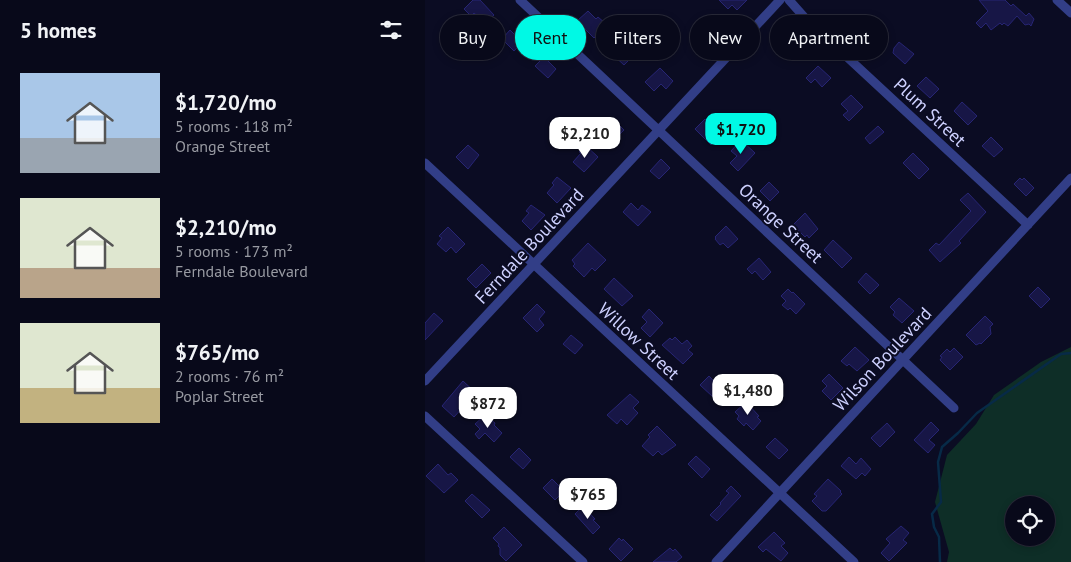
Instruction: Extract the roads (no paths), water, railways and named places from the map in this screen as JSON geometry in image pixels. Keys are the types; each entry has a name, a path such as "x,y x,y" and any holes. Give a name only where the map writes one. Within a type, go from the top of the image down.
{"street":[{"name":"Orange Street","path":"520,0 954,408"},
{"name":"Ferndale Boulevard","path":"425,382 780,0"},
{"name":"Plum Street","path":"789,0 805,18 1028,225"},
{"path":"1057,0 1071,13"},
{"name":"Willow Street","path":"425,163 854,562"},
{"name":"Wilson Boulevard","path":"716,562 1071,178"},
{"path":"425,416 583,562"}],"waterway":[{"path":"940,562 939,537 934,527 932,514 941,502 938,462 942,447 977,413 1061,354 1071,353"}]}
